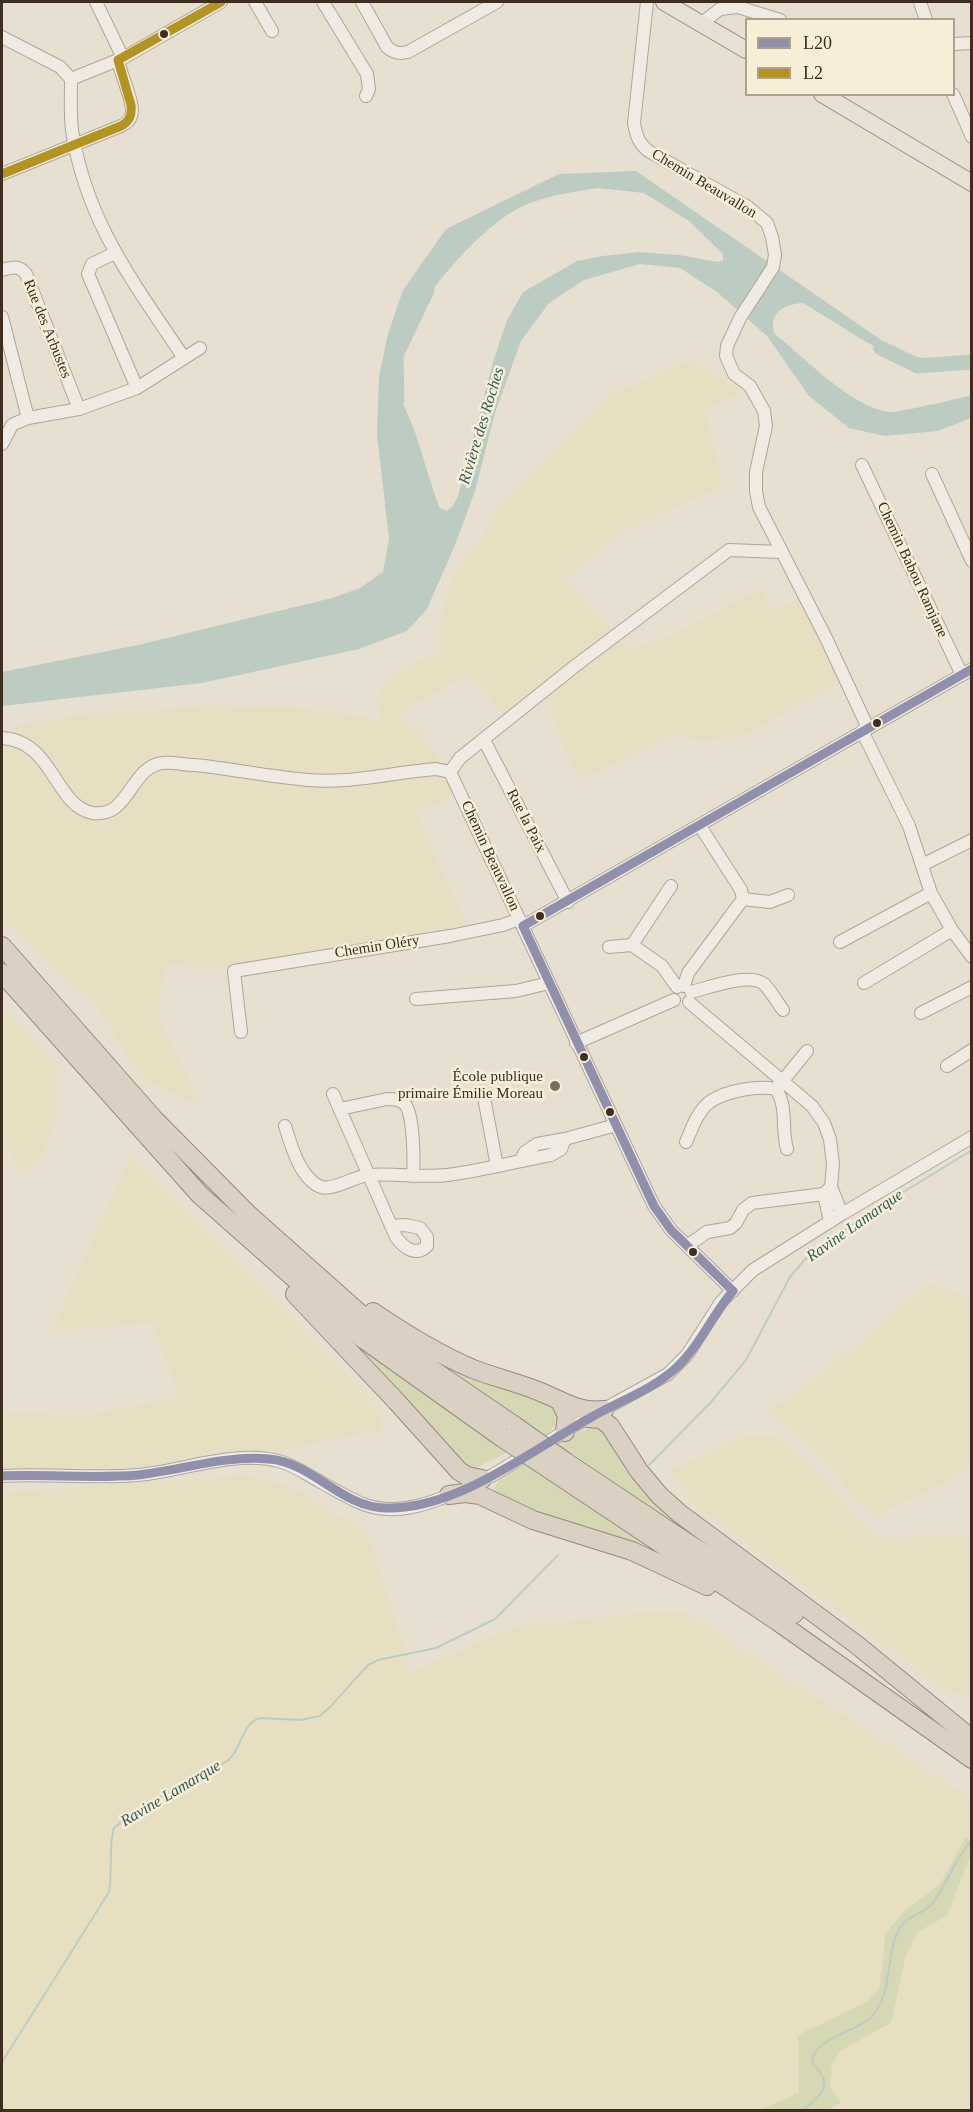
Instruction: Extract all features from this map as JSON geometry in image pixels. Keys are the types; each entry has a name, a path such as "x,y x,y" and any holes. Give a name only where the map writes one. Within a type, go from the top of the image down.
{"highway":[{"path":"2,946 154,1119 249,1215 375,1328 508,1431"},
{"path":"2,973 200,1195 398,1402 452,1463 463,1474 488,1477 491,1496 509,1511"},
{"path":"200,1195 362,1338 562,1468 972,1759"},
{"path":"249,1215 366,1307 402,1332 471,1368 543,1393 568,1406 586,1411 603,1410 606,1422 615,1430 639,1471 659,1495 679,1513 856,1645 972,1739"},
{"path":"560,1401 567,1416 565,1432"},
{"path":"452,1463 456,1479 449,1495 473,1493 533,1521 632,1551 701,1582 871,1689"},
{"path":"562,1468 782,1606 946,1719"}],"main road":[{"path":"664,2 745,49"},
{"path":"825,96 972,183"}],"street":[{"path":"2,174 121,126 132,116 131,100 123,81 120,59 96,2"},
{"path":"71,79 120,59 207,5 221,2"},
{"path":"255,2 272,31"},
{"path":"323,2 367,74 369,89 366,96"},
{"path":"363,2 387,47 399,54 408,52 497,2"},
{"name":"Chemin Beauvallon","path":"647,2 634,123 636,136 644,149 748,207 767,223 772,237 775,255 773,267 740,318 727,346 726,356 734,374 750,386 764,411 766,426 756,472 759,507 826,638 909,826 931,892 952,930 972,957"},
{"path":"920,2 925,18"},
{"path":"702,23 720,9 738,7 774,18"},
{"path":"2,37 60,67 71,79 72,127 94,211 115,253 184,358"},
{"path":"955,44 972,43"},
{"path":"954,96 972,137"},
{"path":"115,253 92,264 88,274 137,388"},
{"name":"Rue des Arbustes","path":"2,270 17,268 22,269 26,274 79,409"},
{"path":"2,316 28,418"},
{"path":"2,444 12,425 28,418 79,409 137,388 200,348"},
{"name":"Chemin Babou Ramjane","path":"862,465 967,672"},
{"path":"932,474 972,561"},
{"path":"2,738 24,743 35,751 70,798 89,812 95,813 118,807 141,775 150,767 163,763 234,769 310,781 342,780 436,769 450,772 460,758 574,666 729,550 781,552"},
{"name":"Chemin Oléry","path":"241,1032 234,971 521,923 567,902 967,672"},
{"name":"Rue la Paix","path":"484,740 567,902"},
{"name":"Chemin Beauvallon","path":"450,772 654,1206 671,1230 733,1291"},
{"path":"576,1043 674,1000 684,1005 688,973 742,899 741,890 700,826"},
{"path":"922,865 972,840"},
{"path":"632,945 671,886"},
{"path":"840,942 931,892"},
{"path":"742,899 770,902 788,895"},
{"path":"864,983 952,930"},
{"path":"609,947 632,945 662,966 685,992 779,1085 812,1106 824,1123 832,1151 827,1190 830,1222"},
{"path":"685,992 743,979 754,980 764,984 783,1010"},
{"path":"416,999 516,991 549,983"},
{"path":"921,1013 972,987"},
{"path":"947,1066 972,1050"},
{"path":"686,1142 695,1119 711,1102 740,1090 779,1085 807,1051"},
{"path":"779,1085 788,1149"},
{"path":"333,1094 391,1226"},
{"path":"340,1109 394,1099 404,1104 413,1141 413,1176"},
{"path":"485,1102 497,1166"},
{"path":"285,1126 297,1162 319,1187 333,1187 368,1175 447,1175 497,1166 520,1160 525,1152 537,1144 616,1125"},
{"path":"2,1476 122,1476 155,1473 226,1460 259,1458 288,1464 362,1504 380,1508 411,1508 449,1495 488,1477 676,1368 721,1302 753,1270 972,1137"},
{"path":"827,1190 842,1214"},
{"path":"687,1246 707,1232 730,1228 736,1223 743,1210 753,1203 827,1190"}],"shaded area":[{"path":"692,360 742,391 704,411 724,485 621,533 565,578 628,650 668,637 761,589 773,610 805,598 845,680 746,734 704,742 682,736 671,737 595,773 581,775 574,771 544,692 507,722 483,687 466,676 401,711 403,723 419,730 438,757 454,794 443,802 415,811 467,927 231,967 165,965 158,1019 174,1048 200,1106 140,1077 95,1002 54,973 2,919 2,735 18,725 80,715 205,706 303,708 381,720 377,700 386,682 406,667 439,652 438,635 448,591 457,570 490,524 499,506 611,394"},
{"path":"2,1002 58,1065 56,1120 43,1155 22,1175 2,1135"},
{"path":"131,1155 276,1300 382,1415 381,1430 274,1451 125,1469 2,1472 2,1413 96,1414 180,1397 152,1323 52,1331"},
{"path":"929,1283 971,1298 971,1464 948,1481 891,1508 878,1520 853,1499 828,1461 781,1422 765,1413 795,1394"},
{"path":"743,1436 780,1437 822,1477 876,1538 971,1536 972,1690 968,1697 946,1690 697,1507 667,1471 709,1454"},
{"path":"248,1475 292,1487 368,1534 411,1672 515,1627 649,1612 688,1613 971,1798 971,1841 966,1838 940,1884 903,1912 885,1934 880,1987 868,2001 798,2035 799,2093 758,2110 2,2110 2,1493"},
{"path":"971,1854 971,2110 827,2110 841,2103 830,2086 832,2064 840,2051 891,2023 906,1955 919,1931 947,1916"}],"green space":[{"path":"340,1333 510,1451 472,1470 463,1468 366,1355"},
{"path":"419,1348 542,1398 559,1411 555,1426 546,1435"},
{"path":"596,1425 745,1570 557,1443"},
{"path":"525,1460 664,1555 662,1557 498,1498 493,1490 501,1477"},
{"path":"966,1837 971,1841 971,1854 947,1916 919,1931 906,1955 891,2023 840,2051 832,2064 830,2086 841,2103 827,2110 758,2110 799,2093 798,2035 868,2001 880,1987 885,1934 903,1912 940,1884"}],"water":[{"name":"Rivière des Roches","path":"636,171 903,355 937,360 971,356 971,362 952,367 923,367 872,345 803,303 784,308 773,320 775,334 829,380 859,401 874,408 894,412 971,395 971,418 938,431 885,436 849,428 809,396 767,336 717,292 680,268 640,264 584,280 549,303 521,341 495,413 475,491 455,545 427,609 407,631 359,649 202,683 2,706 2,672 138,645 332,598 360,588 383,572 389,539 377,435 379,376 388,334 403,290 446,229 559,174","holes":["598,188 644,193 689,221 723,254 723,260 718,262 679,255 639,252 603,256 577,261 523,292 507,320 493,362 458,496 453,506 447,511 439,507 414,429 400,395 395,374 397,354 421,305 460,257 481,236 501,219 519,208 547,197"]}],"waterway":[{"path":"397,400 396,355 427,290"},
{"path":"881,348 918,366 972,362"},
{"name":"Ravine Lamarque","path":"649,1465 712,1401 746,1360 790,1277 807,1257 866,1215 972,1150"},
{"name":"Ravine Lamarque","path":"2,2062 109,1892 111,1843 114,1828 153,1801 227,1761 236,1750 245,1731 254,1721 260,1718 300,1720 320,1716 368,1665 378,1660 436,1648 495,1619 558,1555"},
{"path":"804,2110 820,2094 824,2085 821,2074 812,2063 814,2054 828,2041 858,2026 874,2014 884,1994 893,1947 901,1926 931,1905 972,1839"}],"transit line":[{"name":"L2","path":"118,60 221,2"},
{"name":"L2","path":"2,174 126,122 131,115 131,105 118,60"},
{"name":"L20","path":"2,1476 138,1475 236,1459 269,1459 299,1468 340,1493 369,1506 385,1508 412,1506 466,1489 492,1476 667,1376 692,1350 733,1291 671,1230 654,1206 523,926 972,669"}],"place":[{"name":"École publique primaire Émilie Moreau","path":"555,1086"}]}
